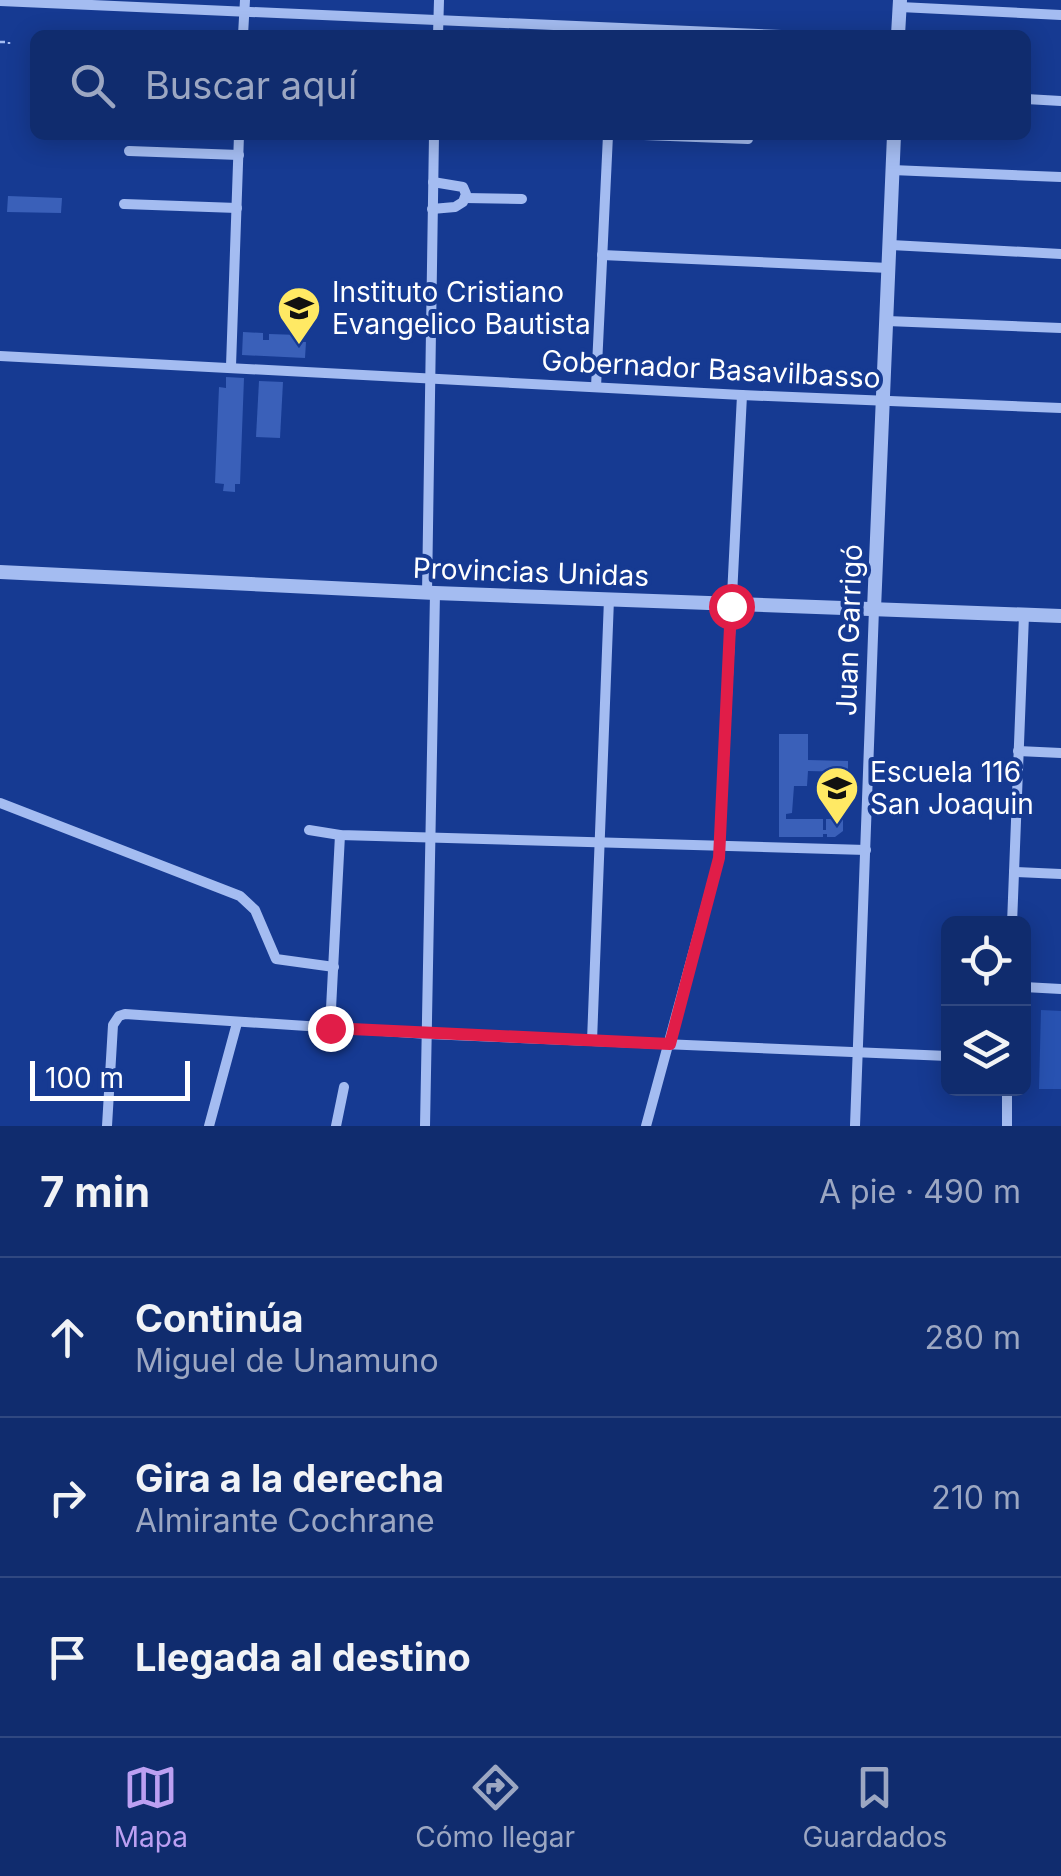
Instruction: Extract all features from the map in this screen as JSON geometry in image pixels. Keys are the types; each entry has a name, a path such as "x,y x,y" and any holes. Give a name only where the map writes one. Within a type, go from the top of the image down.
{"street":[{"path":"438,30 439,0"},
{"path":"0,1 244,6 598,30"},
{"path":"898,30 900,4 1061,14"},
{"path":"1031,99 1061,101"},
{"path":"232,366 239,140"},
{"path":"425,1126 432,837 430,378 434,140"},
{"path":"596,387 608,140"},
{"name":"Juan Garrigó","path":"854,1126 894,140"},
{"path":"129,151 238,154"},
{"path":"892,170 1061,177"},
{"path":"432,182 462,187 465,198"},
{"path":"432,209 454,208 465,198 522,199"},
{"path":"124,204 237,208"},
{"path":"891,245 1061,254"},
{"path":"602,255 889,268"},
{"path":"887,321 1061,328"},
{"name":"Gobernador Basavilbasso","path":"0,356 1061,408"},
{"path":"646,1126 720,847 742,395"},
{"name":"Provincias Unidas","path":"0,572 731,606 1061,616"},
{"path":"592,1041 609,599"},
{"path":"1012,916 1024,615"},
{"path":"1018,751 1061,753"},
{"path":"0,802 240,896 256,910 276,959 334,967"},
{"path":"310,830 340,836 866,850"},
{"path":"330,1028 340,836"},
{"path":"1014,872 1061,874"},
{"path":"1031,987 1061,988"},
{"path":"107,1126 113,1026 125,1014 428,1034 941,1056"},
{"path":"209,1126 237,1023"},
{"path":"336,1126 344,1087"},
{"path":"1007,1096 1007,1126"}],"path":[{"path":"0,42 8,42"}],"shaded area":[{"path":"1041,1010 1061,1011 1061,1089 1039,1089"}],"building":[{"path":"8,196 62,198 61,213 7,212"},
{"path":"243,332 263,333 263,340 269,340 269,334 299,335 299,342 306,342 305,358 242,355"},
{"path":"226,377 244,378 240,484 235,484 235,492 223,491 224,484 215,483 219,387 226,388"},
{"path":"259,381 283,382 280,438 256,437"},
{"path":"779,734 808,734 808,760 848,761 848,772 808,771 807,786 794,786 792,813 786,814 786,819 823,819 823,830 826,819 843,819 843,831 835,837 779,837"},
{"path":"834,777 847,777 846,811 833,811"}],"place":[{"name":"Instituto Cristiano Evangelico Bautista","path":"299,346"},
{"name":"Escuela 116 San Joaquin","path":"837,826"}],"route":[{"path":"330,1028 670,1044 718,866 731,606"}]}
